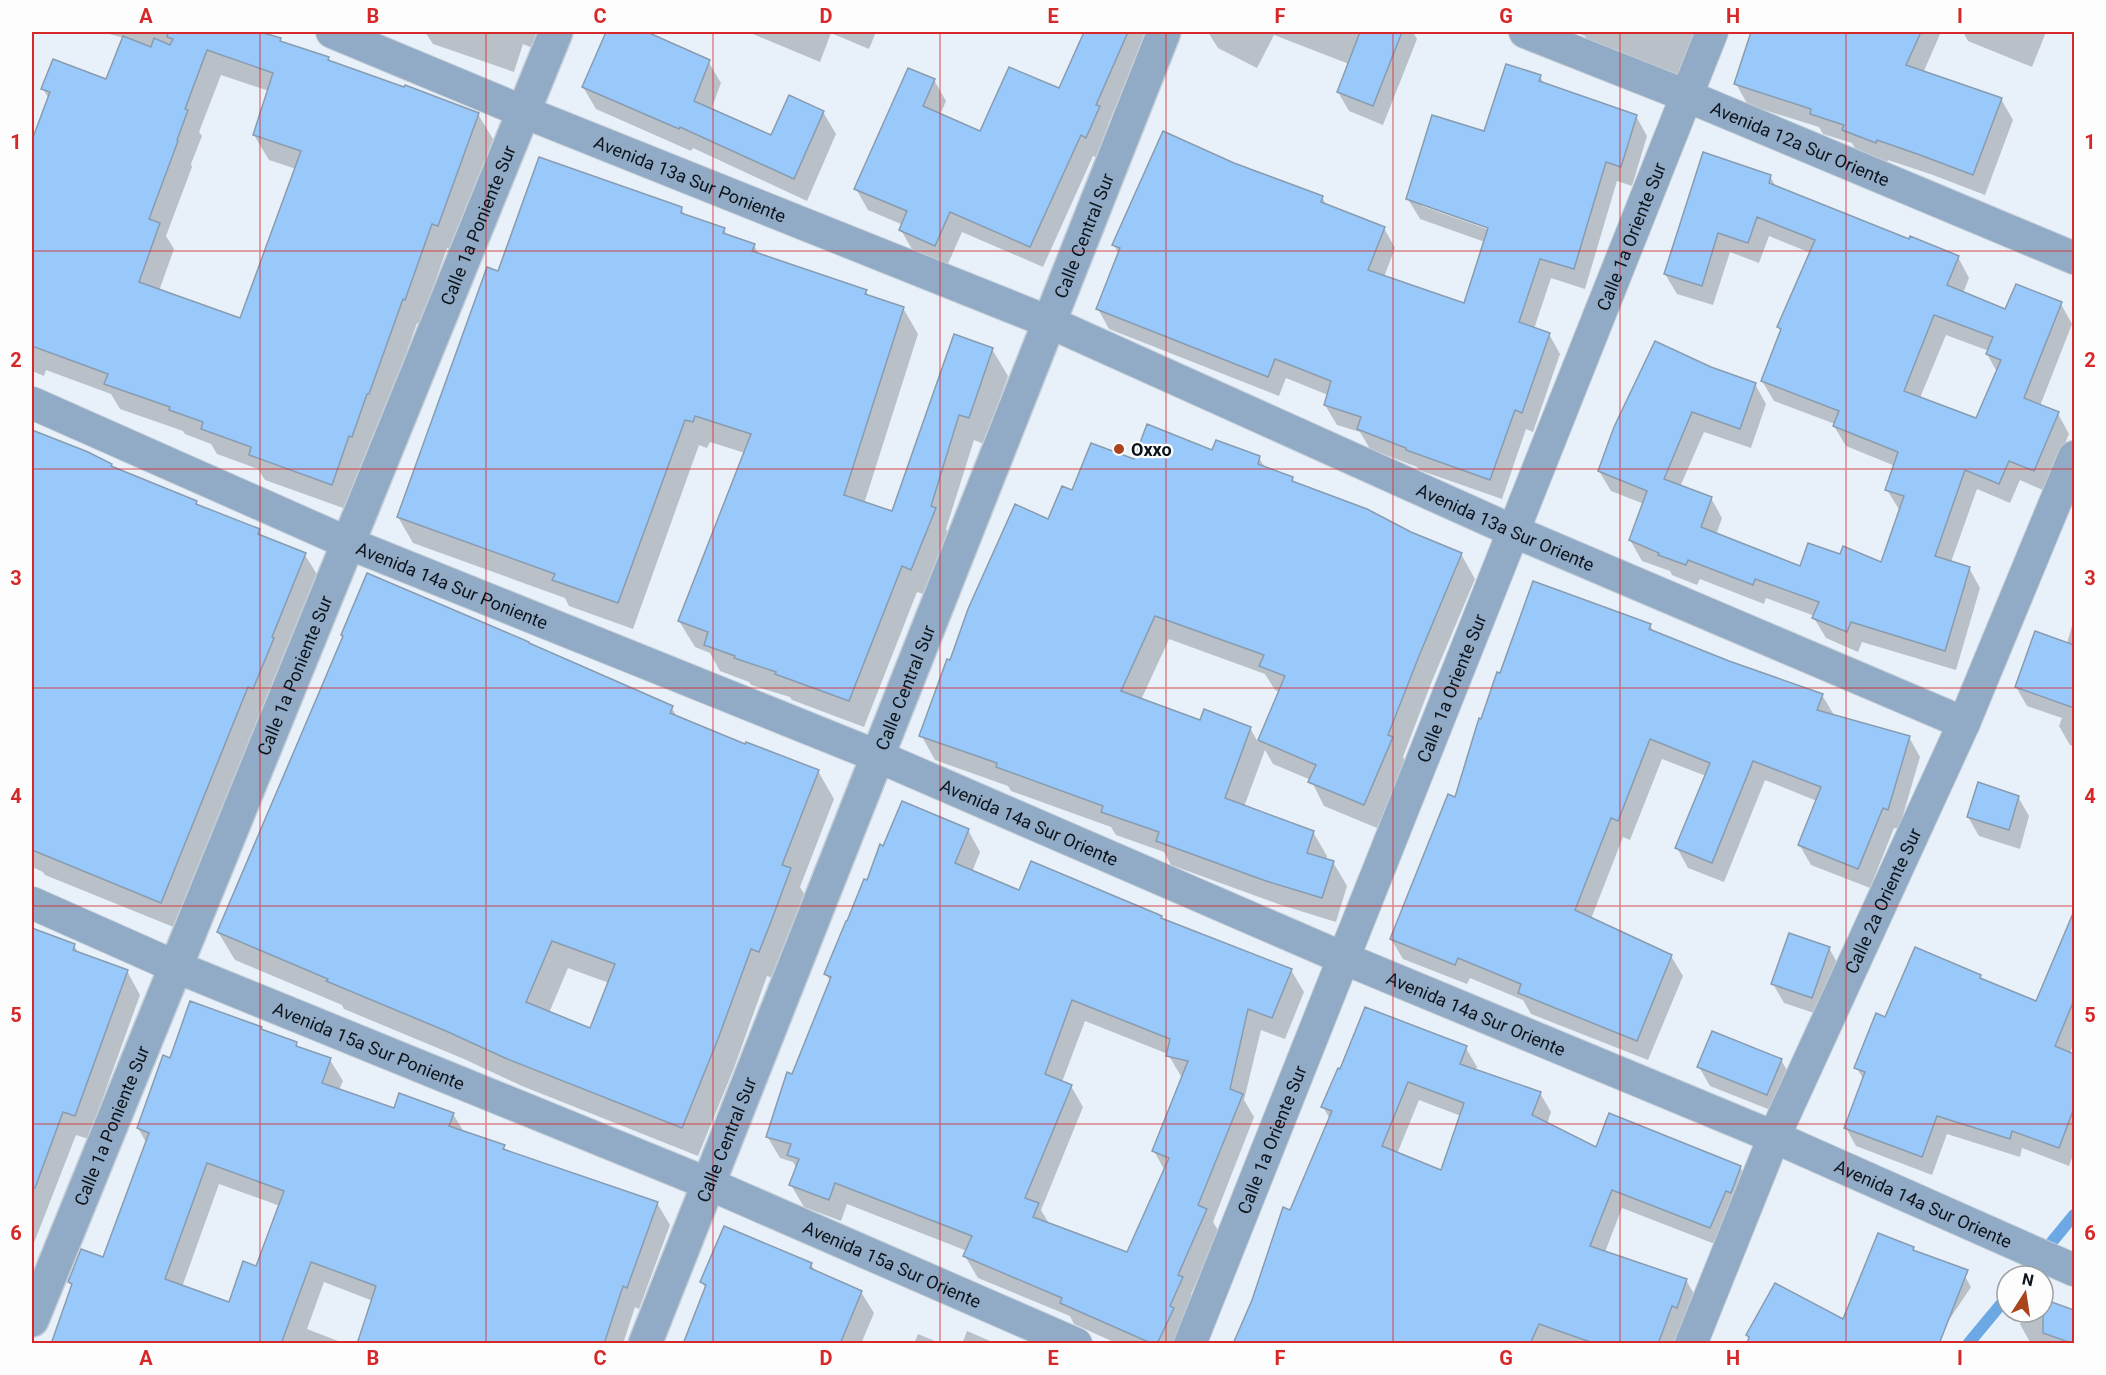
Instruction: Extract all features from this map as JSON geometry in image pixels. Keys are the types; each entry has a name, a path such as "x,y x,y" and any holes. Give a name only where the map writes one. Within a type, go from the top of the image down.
{"street":[{"name":"Avenida 13a Sur Poniente","path":"332,32 524,112 1049,322"},
{"name":"Calle 1a Poniente Sur","path":"32,1320 174,966 556,32"},
{"name":"Calle Central Sur","path":"645,1344 1164,32"},
{"name":"Avenida 12a Sur Oriente","path":"1525,32 1687,96 2074,258"},
{"name":"Calle 1a Oriente Sur","path":"1190,1344 1712,32"},
{"name":"Avenida 13a Sur Oriente","path":"1049,322 1513,531 1964,723"},
{"name":"Avenida 14a Sur Poniente","path":"32,403 348,543 877,756"},
{"name":"Calle 2a Oriente Sur","path":"1691,1344 1774,1137 1964,723 2074,457"},
{"name":"Avenida 14a Sur Oriente","path":"877,756 1343,958 1774,1137 2070,1268"},
{"name":"Avenida 15a Sur Poniente","path":"32,903 174,966 709,1184"},
{"name":"Avenida 15a Sur Oriente","path":"709,1184 1076,1344"}],"building":[{"path":"168,32 260,32 329,57 328,60 404,87 405,85 479,113 438,226 432,224 369,394 367,394 352,437 349,436 332,485 249,455 251,447 201,429 203,422 169,410 170,407 104,384 108,374 32,346 32,140 50,92 41,89 53,59 106,79 123,36 151,47 154,38 170,45 173,39 167,37","holes":["207,50 273,73 253,135 301,151 240,318 139,282 160,223 149,219 178,141 188,110 185,109"]},
{"path":"606,32 647,32 710,60 694,101 771,135 789,95 824,111 794,179 680,127 679,129 582,87"},
{"path":"1084,32 1128,32 1096,105 1100,106 1086,138 1081,135 1030,247 950,212 935,246 899,230 907,211 854,189 908,68 935,79 923,106 980,131 1009,67 1059,88"},
{"path":"1360,32 1402,32 1373,106 1337,92"},
{"path":"1751,32 1921,32 1906,65 2002,98 1973,175 1877,140 1876,143 1842,130 1844,125 1810,114 1811,109 1734,84"},
{"path":"1506,64 1541,75 1539,81 1637,115 1621,167 1606,162 1574,269 1540,259 1519,322 1550,333 1522,413 1515,410 1490,480 1406,450 1406,448 1357,429 1361,417 1324,405 1331,381 1275,359 1268,377 1096,309 1120,248 1112,245 1163,131 1234,163 1323,196 1321,202 1385,227 1368,270 1464,303 1488,228 1406,199 1432,115 1484,131"},
{"path":"1703,152 1771,175 1769,183 1909,239 1910,236 1959,256 1947,285 2005,309 2016,284 2062,302 2024,398 2059,412 2034,471 2009,461 1999,484 1965,470 1935,556 1970,567 1945,651 1851,622 1847,632 1812,618 1819,602 1755,579 1753,585 1688,560 1686,565 1658,555 1659,553 1629,540 1647,491 1598,471 1614,427 1655,341 1711,367 1756,383 1740,429 1692,412 1664,479 1712,497 1701,527 1800,566 1808,543 1840,554 1843,546 1881,562 1904,496 1885,490 1898,452 1833,426 1839,411 1761,381 1781,329 1777,327 1815,240 1757,217 1748,243 1718,233 1702,286 1664,274","holes":["1934,315 1993,337 1986,354 2001,360 1976,418 1904,391"]},
{"path":"539,157 682,207 681,213 725,228 723,233 755,244 752,251 867,290 865,294 904,307 844,495 892,511 954,334 993,348 969,418 959,415 931,506 936,508 911,570 902,566 849,701 704,645 708,632 678,621 751,434 695,416 693,422 685,420 618,603 552,580 555,574 397,517 487,267 498,271"},
{"path":"1147,424 1212,450 1216,440 1260,456 1258,464 1293,477 1292,481 1367,509 1411,532 1462,553 1388,735 1393,737 1364,805 1308,782 1316,765 1258,740 1285,676 1259,666 1264,655 1155,616 1121,691 1200,720 1204,709 1251,727 1225,798 1314,831 1307,853 1334,861 1322,898 1266,881 1156,841 1159,832 1101,812 1103,806 996,767 997,763 919,736 947,659 950,660 968,609 1015,504 1048,519 1062,486 1072,490 1091,443 1134,459"},
{"path":"32,430 88,452 112,464 111,466 197,501 196,504 260,529 258,534 306,553 253,689 248,687 161,903 32,850"},
{"path":"367,573 673,706 670,713 745,744 746,742 819,770 782,865 791,868 772,919 759,952 751,949 682,1128 505,1058 217,932 343,636 341,635","holes":["552,941 615,964 590,1028 526,1002"]},
{"path":"1533,581 1651,624 1649,629 1729,661 1823,694 1817,710 1910,736 1888,810 1883,808 1858,869 1798,845 1821,787 1753,761 1712,863 1675,848 1710,763 1650,739 1618,821 1611,818 1575,910 1672,955 1637,1041 1518,993 1521,984 1458,958 1455,965 1390,939 1448,794 1455,797 1479,718 1481,719 1497,672 1500,673"},
{"path":"2035,631 2074,645 2074,708 2015,687"},
{"path":"1978,782 2019,796 2009,830 1967,817"},
{"path":"902,801 969,829 955,863 1019,890 1031,861 1162,916 1161,918 1292,969 1272,1018 1248,1009 1230,1089 1243,1094 1198,1205 1207,1209 1178,1275 1183,1277 1170,1306 1174,1308 1157,1344 1060,1303 1062,1298 963,1256 972,1236 835,1183 829,1200 789,1185 799,1159 787,1155 791,1144 766,1137 787,1072 792,1074 831,977 824,974 864,879 867,880 880,844 883,846","holes":["1072,1000 1170,1039 1166,1056 1188,1061 1152,1151 1169,1158 1127,1252 1033,1217 1039,1203 1025,1198 1072,1085 1045,1074"]},
{"path":"2074,911 2074,1000 2055,1046 2074,1054 2074,1108 2059,1148 2012,1131 2010,1139 1937,1116 1922,1157 1844,1128 1865,1072 1854,1068 1876,1013 1885,1017 1915,947 1981,975 1980,978 2036,1001"},
{"path":"32,928 75,944 73,950 128,970 75,1116 63,1112 35,1188 32,1188"},
{"path":"1789,933 1830,947 1812,998 1771,984"},
{"path":"190,1001 262,1027 261,1029 297,1042 296,1046 331,1058 322,1083 394,1108 399,1093 454,1113 449,1126 505,1145 503,1149 658,1202 627,1288 623,1286 604,1344 357,1344 376,1286 311,1262 281,1344 51,1344 72,1284 68,1282 81,1249 103,1257 149,1133 137,1128 163,1055 170,1058","holes":["207,1163 284,1191 256,1266 243,1261 229,1302 165,1279"]},
{"path":"1365,1007 1467,1046 1460,1064 1541,1092 1532,1115 1596,1147 1609,1113 1741,1166 1731,1193 1726,1191 1710,1228 1612,1190 1590,1246 1687,1279 1677,1308 1672,1306 1658,1344 1596,1344 1539,1324 1530,1344 1233,1344 1252,1300 1283,1207 1290,1210 1332,1111 1321,1107 1338,1068 1340,1069","holes":["1408,1082 1464,1103 1441,1170 1382,1146"]},
{"path":"1712,1031 1782,1059 1767,1095 1697,1067"},
{"path":"724,1226 812,1263 810,1268 862,1291 840,1344 683,1344 706,1285 700,1282"},
{"path":"1878,1233 1914,1247 1913,1250 1968,1270 1939,1344 1747,1344 1749,1337 1746,1335 1775,1283 1843,1319"},
{"path":"2055,1303 2074,1310 2074,1344 2043,1333 2043,1324 2055,1324"}],"waterway":[{"path":"2034,1264 2074,1215"},
{"path":"1968,1344 1995,1311"}],"place":[{"name":"Oxxo","path":"1119,449"}]}
